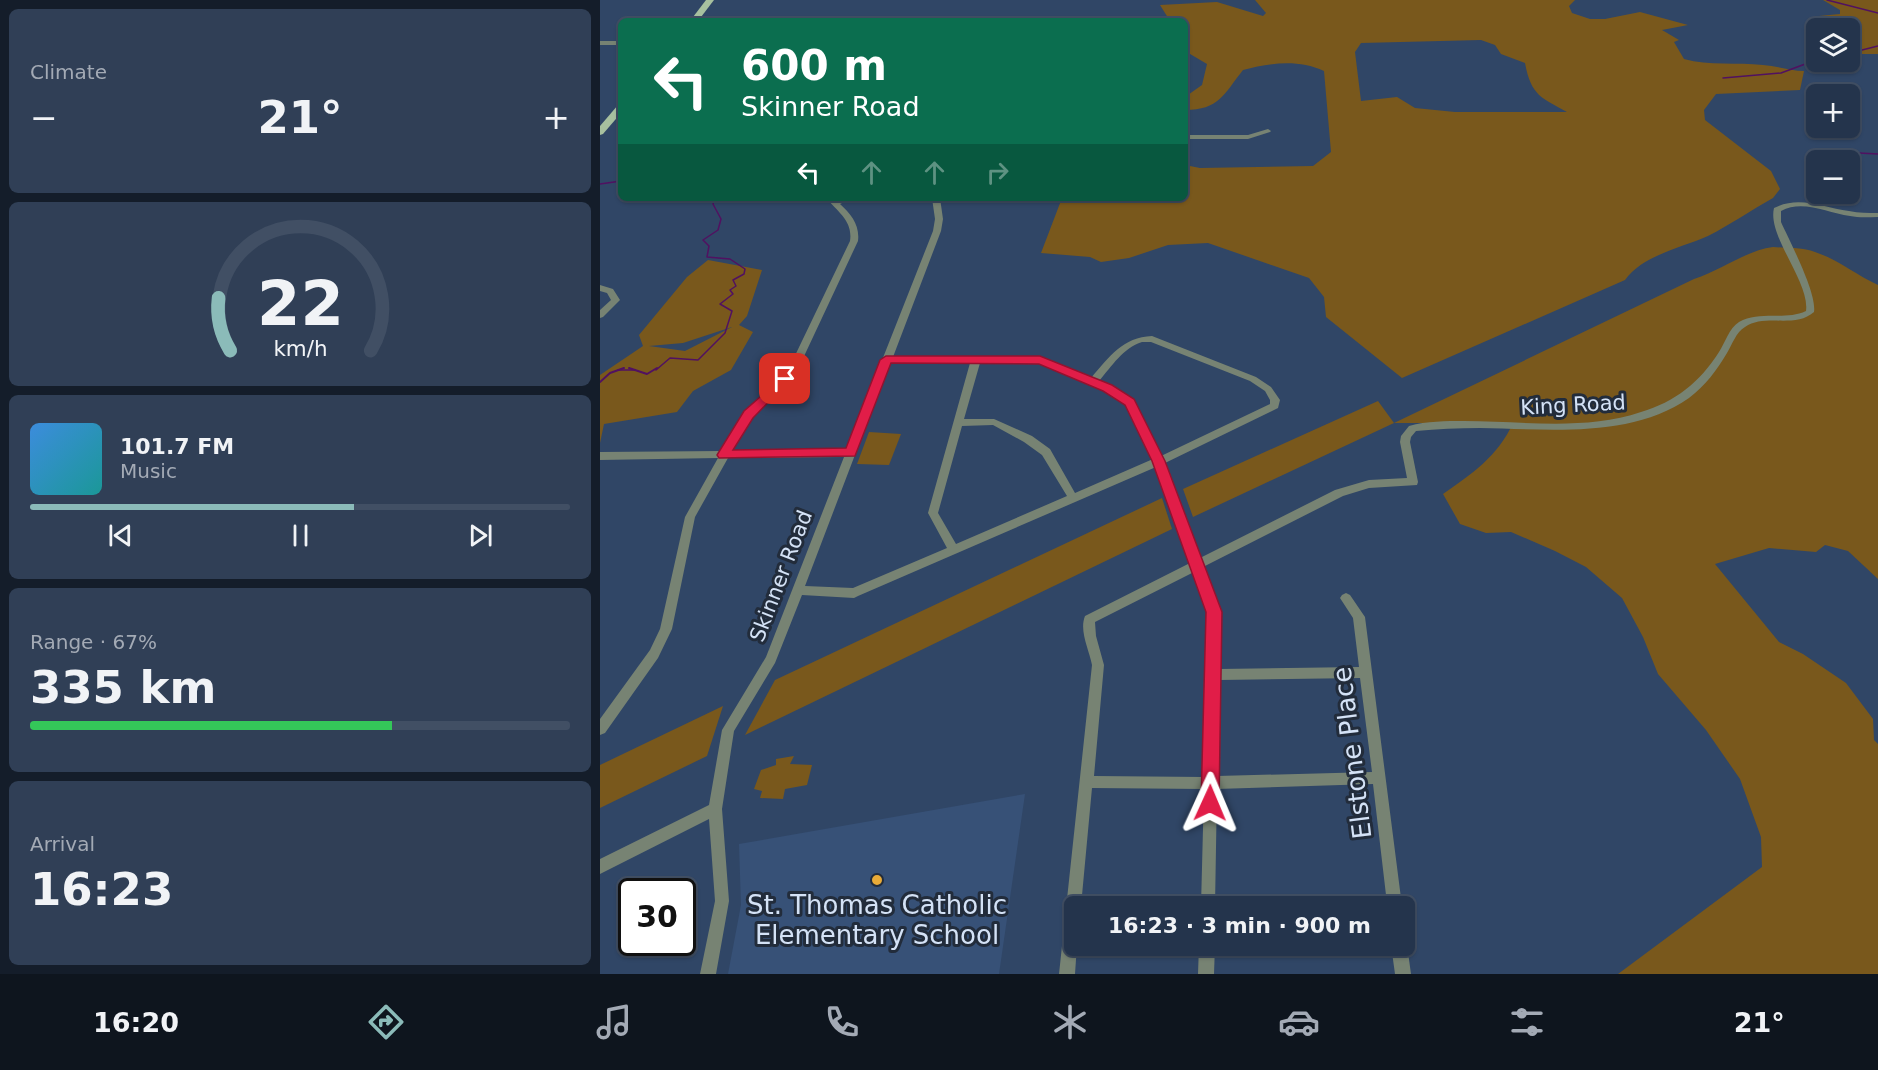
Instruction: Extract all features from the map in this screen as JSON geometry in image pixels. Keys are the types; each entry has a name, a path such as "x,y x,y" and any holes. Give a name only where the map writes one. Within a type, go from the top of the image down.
{"main road":[{"path":"696,18 710,0"},
{"path":"600,132 618,111"}],"street":[{"path":"600,44 618,44"},
{"path":"1188,136 1248,137 1268,131"},
{"path":"600,729 654,654 666,628 690,517 748,414 794,367 854,241 855,229 852,222 833,201"},
{"name":"Skinner Road","path":"708,974 722,901 715,809 728,730 771,659 937,231 939,219 936,201"},
{"name":"King Road","path":"1198,563 1339,493 1369,484 1413,482 1405,441 1408,432 1413,428 1604,425 1641,418 1690,393 1717,363 1739,326 1752,320 1799,317 1809,312 1809,298 1776,218 1777,210 1785,205 1798,204 1850,214 1878,215"},
{"path":"600,288 610,291 616,300 600,315"},
{"path":"798,590 854,593 1159,461 1275,406 1275,400 1268,389 1253,379 1152,339 1133,339 1127,343 1093,382"},
{"path":"954,550 933,513 976,359"},
{"path":"886,360 1040,360 1093,382 1130,402 1159,461 1214,612 1208,896"},
{"path":"958,423 994,422 1028,438 1046,452 1073,498"},
{"path":"600,456 851,453"},
{"path":"1066,974 1098,665 1096,650 1087,626 1089,619 1198,563"},
{"name":"Elstone Place","path":"1346,598 1359,617 1367,672 1377,778 1394,896"},
{"path":"1213,675 1367,672"},
{"path":"1086,783 1210,783 1377,778"},
{"path":"600,867 715,809"},
{"path":"1206,974 1207,956"},
{"path":"1401,956 1403,974"}],"shaded area":[{"path":"1255,0 1575,0 1569,6 1572,13 1590,19 1605,19 1640,12 1688,25 1662,30 1679,40 1674,42 1684,59 1763,65 1804,71 1800,90 1716,94 1704,110 1705,120 1771,171 1780,189 1773,198 1716,232 1652,258 1633,271 1625,280 1402,378 1326,317 1324,297 1309,278 1208,243 1168,245 1129,258 1101,262 1090,257 1041,253 1061,201 1188,201 1188,166 1200,168 1313,166 1331,152 1324,71 1314,67 1284,63 1243,70 1220,99 1206,107 1188,110 1188,95 1202,85 1207,64 1188,53 1188,18 1168,18 1160,5 1217,2 1263,16 1266,13","holes":["1481,40 1495,45 1501,54 1525,63 1531,83 1539,95 1567,112 1455,112 1415,108 1397,97 1361,101 1355,52 1361,43"]},
{"path":"1823,0 1878,0 1878,54 1860,54 1860,18 1819,18 1819,16 1840,14 1840,10"},
{"path":"1773,247 1810,250 1832,259 1878,285 1878,579 1848,551 1825,545 1816,552 1769,548 1715,564 1779,642 1803,654 1846,683 1873,719 1874,740 1878,744 1878,974 1618,974 1762,867 1761,837 1740,779 1706,730 1658,674 1643,637 1622,598 1586,567 1555,551 1511,532 1486,533 1460,524 1443,494 1492,455 1513,423 1394,423 1694,279 1763,249"},
{"path":"708,260 762,270 747,316 739,325 753,332 731,370 693,391 677,412 604,424 600,443 600,375 643,346 639,335 687,277","holes":["732,327 685,351 649,346 683,343"]},
{"path":"1378,401 1394,423 1193,517 1183,489"},
{"path":"869,432 901,434 889,465 857,464"},
{"path":"1162,498 1172,529 745,735 775,680"},
{"path":"723,706 707,756 600,808 600,765"},
{"path":"794,756 790,764 812,765 807,785 785,789 783,799 760,798 762,791 754,789 761,770 776,765 776,759"},
{"name":"St. Thomas Catholic Elementary School","path":"1025,794 999,974 728,974 741,905 739,844"}],"waterway":[{"path":"1827,0 1878,13"},
{"path":"1860,50 1878,46"},
{"path":"1723,78 1781,73 1806,64"},
{"path":"1860,153 1878,154"},
{"path":"600,184 618,181"},
{"path":"656,370 670,358 698,360 725,333 732,311 720,304 733,294 730,290 736,286 733,280 744,274 745,269 730,259 707,257 709,246 703,240 718,230 721,219 713,204 714,201"},
{"path":"618,370 624,368"},
{"path":"629,368 635,370"},
{"path":"635,370 647,374 657,368"},
{"path":"600,382 610,373 618,370"},
{"path":"618,370 635,370"}],"place":[{"name":"St. Thomas Catholic Elementary School","path":"877,880"}],"route":[{"path":"785,379 748,414 724,455 851,453 886,360 1018,358 1040,360 1107,388 1130,402 1159,461 1214,612 1210,803"}]}
